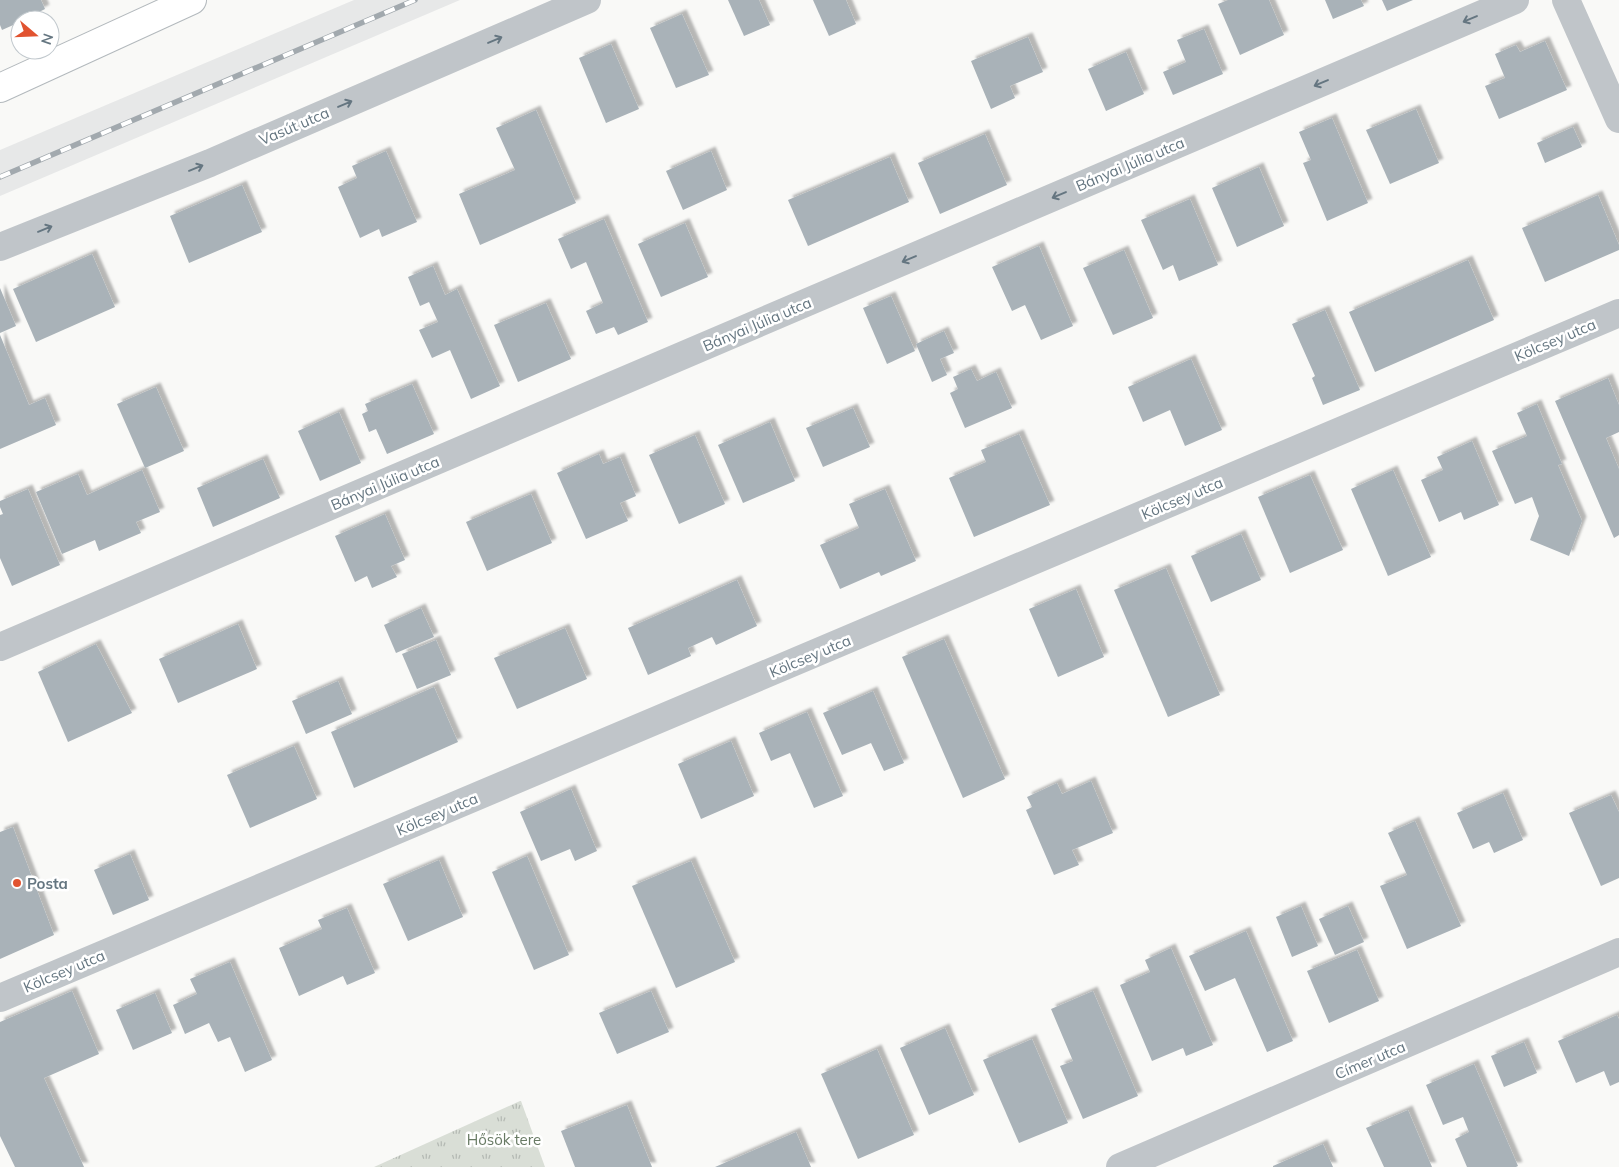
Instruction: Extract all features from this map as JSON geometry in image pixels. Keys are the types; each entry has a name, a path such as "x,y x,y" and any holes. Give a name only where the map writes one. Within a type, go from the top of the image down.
{"main road":[{"path":"0,88 192,0"}],"street":[{"name":"Vasút utca","path":"0,247 210,163 586,0"},
{"name":"Bányai Júlia utca","path":"0,647 1515,0"},
{"path":"1566,0 1619,119"},
{"name":"Kölcsey utca","path":"0,998 1619,313"},
{"name":"Címer utca","path":"1120,1167 1619,952"}],"shaded area":[{"path":"354,0 460,0 0,196 0,150"}],"green space":[{"name":"Hősök tere","path":"520,1101 545,1167 374,1167"}],"building":[{"path":"0,0 41,0 45,9 10,10 10,26 2,30 0,25"},
{"path":"728,0 759,0 770,25 744,36"},
{"path":"813,0 846,0 856,24 829,36"},
{"path":"1228,0 1269,0 1284,35 1240,55 1218,4"},
{"path":"1325,0 1361,0 1364,6 1333,19"},
{"path":"1382,0 1413,0 1387,11"},
{"path":"682,14 709,75 676,88 650,28"},
{"path":"1204,29 1223,74 1173,95 1163,72 1186,62 1177,40"},
{"path":"1028,37 1043,72 1010,86 1015,98 991,109 971,61"},
{"path":"1545,41 1567,90 1499,119 1485,86 1505,78 1495,54 1516,45 1520,52"},
{"path":"611,44 639,109 606,123 579,58"},
{"path":"1126,52 1144,94 1106,111 1088,69"},
{"path":"1416,109 1439,163 1390,184 1366,130"},
{"path":"536,110 576,203 480,245 459,194 515,170 496,128"},
{"path":"1332,118 1368,203 1327,221 1303,163 1311,160 1299,132"},
{"path":"1573,127 1582,147 1545,163 1537,143"},
{"path":"985,134 1007,185 940,214 918,163"},
{"path":"386,151 417,222 382,237 379,229 360,238 338,187 357,178 352,166"},
{"path":"711,151 727,190 683,210 666,171"},
{"path":"890,157 909,202 808,246 788,200"},
{"path":"1259,167 1284,226 1237,247 1212,188"},
{"path":"242,185 262,232 189,263 170,216"},
{"path":"1598,195 1619,245 1619,250 1545,282 1522,228"},
{"path":"1190,199 1218,265 1179,281 1173,265 1163,270 1141,220"},
{"path":"604,219 648,322 618,335 614,327 596,334 586,311 603,303 586,262 571,269 558,239"},
{"path":"685,223 708,277 661,297 638,244"},
{"path":"1039,246 1073,326 1041,340 1025,305 1012,311 992,267"},
{"path":"1124,250 1153,318 1113,335 1083,268"},
{"path":"92,254 115,307 36,342 13,289"},
{"path":"1468,260 1494,320 1375,372 1349,312"},
{"path":"433,266 445,295 457,289 500,386 471,399 450,350 432,358 419,330 438,322 429,302 420,306 408,277"},
{"path":"0,288 16,326 0,333"},
{"path":"891,296 915,351 887,364 863,308"},
{"path":"546,303 571,359 518,382 494,325"},
{"path":"1325,310 1360,390 1323,405 1312,378 1315,376 1292,324"},
{"path":"944,331 954,353 940,359 947,375 932,382 916,344"},
{"path":"0,335 29,405 45,398 56,425 0,449"},
{"path":"1191,359 1222,430 1185,446 1170,410 1143,422 1128,387"},
{"path":"971,369 977,381 996,372 1012,408 965,428 950,393 958,389 953,377"},
{"path":"1608,378 1619,405 1619,432 1606,438 1619,469 1619,535 1614,538 1555,401"},
{"path":"412,384 434,434 387,454 376,429 369,432 362,414 368,411 365,404"},
{"path":"156,387 184,451 145,468 117,404"},
{"path":"1537,404 1562,464 1558,465 1582,521 1569,556 1530,540 1539,516 1532,497 1515,504 1492,451 1527,436 1517,413"},
{"path":"853,408 870,447 823,467 806,428"},
{"path":"339,412 361,463 320,481 298,431"},
{"path":"770,422 795,481 743,503 718,445"},
{"path":"1019,434 1050,505 974,537 949,478 986,462 981,450"},
{"path":"695,435 725,504 679,524 649,455"},
{"path":"1472,441 1499,505 1464,520 1461,512 1439,522 1421,480 1443,470 1437,457"},
{"path":"599,454 603,464 620,457 636,496 620,503 628,521 586,539 557,473"},
{"path":"263,459 280,498 213,527 197,488"},
{"path":"142,470 160,512 136,522 141,533 99,551 95,540 62,554 36,492 78,474 87,495"},
{"path":"1393,470 1431,557 1388,576 1351,489"},
{"path":"1310,475 1343,550 1290,573 1258,497"},
{"path":"28,489 60,565 12,586 0,558 0,515 3,514 0,501"},
{"path":"885,489 916,561 881,576 879,572 840,589 820,545 859,528 849,504"},
{"path":"531,494 552,543 487,571 466,522"},
{"path":"385,514 405,560 391,566 397,577 372,588 367,576 355,582 335,536"},
{"path":"1241,534 1261,580 1211,602 1191,556"},
{"path":"1166,568 1220,695 1168,717 1114,590"},
{"path":"737,580 757,626 716,645 712,637 688,648 691,656 648,675 628,628"},
{"path":"1076,589 1104,657 1058,677 1029,609"},
{"path":"421,608 434,637 396,653 384,625"},
{"path":"238,624 257,669 178,703 159,659"},
{"path":"565,628 587,679 517,709 494,658"},
{"path":"944,639 1005,779 963,798 902,657"},
{"path":"436,640 451,675 417,689 402,654"},
{"path":"96,644 132,713 68,742 38,672"},
{"path":"338,681 352,714 306,734 292,701"},
{"path":"434,687 458,742 354,788 331,732"},
{"path":"873,691 904,763 884,771 871,743 842,755 823,713"},
{"path":"807,712 843,796 814,808 790,753 771,761 759,733"},
{"path":"731,741 754,796 701,819 678,764"},
{"path":"294,746 317,799 250,828 227,775"},
{"path":"1091,781 1113,833 1072,850 1079,865 1054,875 1026,810 1032,807 1027,797 1057,783 1062,794"},
{"path":"571,789 597,851 575,861 570,849 541,861 520,812"},
{"path":"1503,793 1523,840 1494,853 1489,842 1473,849 1457,813"},
{"path":"1611,795 1619,812 1619,878 1601,886 1569,813"},
{"path":"1415,821 1461,926 1407,949 1380,886 1407,875 1388,833"},
{"name":"Posta","path":"13,827 54,935 0,959 0,832"},
{"path":"130,854 149,900 113,915 94,870"},
{"path":"527,856 569,955 534,970 492,872"},
{"path":"439,860 463,917 408,941 383,884"},
{"path":"691,861 735,962 676,988 632,886"},
{"path":"1301,906 1318,946 1292,957 1276,917"},
{"path":"1348,906 1364,942 1335,955 1319,919"},
{"path":"347,908 375,973 347,985 343,976 299,996 279,948 322,929 318,920"},
{"path":"1246,931 1293,1041 1267,1052 1235,978 1205,991 1189,956"},
{"path":"1171,948 1213,1045 1186,1056 1183,1048 1152,1061 1120,985 1150,972 1145,960"},
{"path":"1357,950 1379,1001 1329,1023 1307,971"},
{"path":"230,962 272,1060 245,1072 230,1037 218,1042 209,1023 185,1034 173,1005 197,994 190,979"},
{"path":"72,991 99,1054 44,1078 84,1167 15,1167 0,1136 0,1022"},
{"path":"651,991 669,1032 617,1054 599,1013"},
{"path":"1093,991 1138,1096 1083,1119 1060,1066 1073,1061 1051,1009"},
{"path":"155,993 172,1033 133,1050 116,1010"},
{"path":"1617,1015 1619,1019 1619,1082 1610,1086 1604,1071 1576,1083 1558,1041"},
{"path":"945,1028 974,1095 929,1115 900,1048"},
{"path":"1032,1039 1068,1123 1019,1143 983,1060"},
{"path":"1524,1042 1537,1073 1504,1087 1491,1056"},
{"path":"877,1049 914,1135 858,1159 821,1074"},
{"path":"1474,1064 1518,1166 1516,1167 1467,1167 1455,1139 1469,1132 1463,1117 1443,1125 1426,1085"},
{"path":"627,1105 652,1167 575,1167 561,1131"},
{"path":"1408,1110 1432,1167 1384,1167 1366,1128"},
{"path":"796,1132 811,1167 715,1167"},
{"path":"1323,1144 1333,1167 1273,1167 1273,1166"}],"railway":[{"path":"0,177 415,0"}],"place":[{"name":"Posta","path":"17,883"}]}
